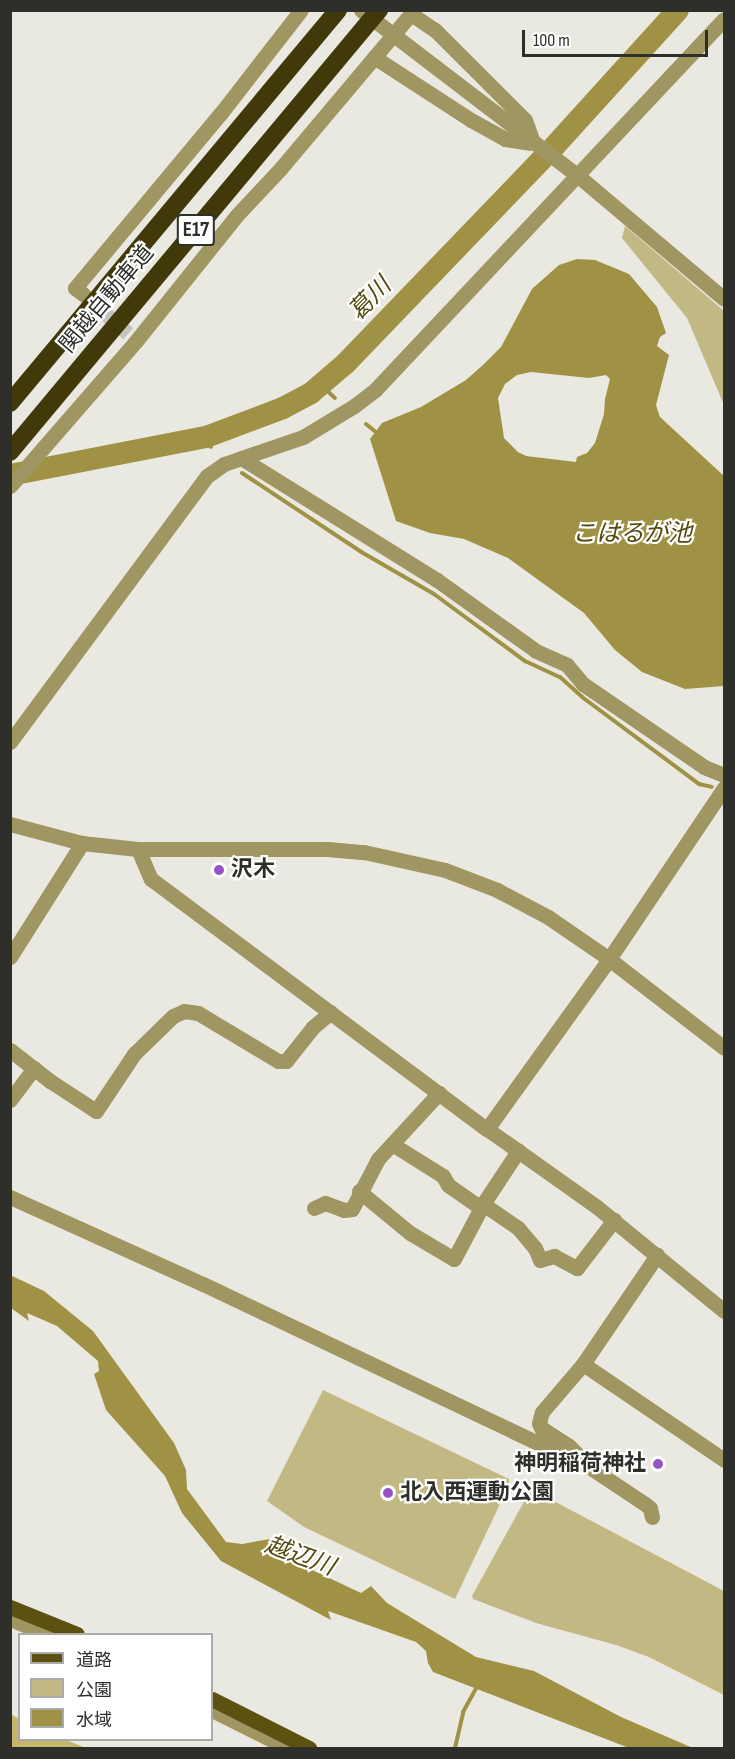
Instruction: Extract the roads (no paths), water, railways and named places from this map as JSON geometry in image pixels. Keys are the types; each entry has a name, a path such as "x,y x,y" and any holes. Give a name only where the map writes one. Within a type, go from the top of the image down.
{"highway":[{"name":"関越自動車道","path":"10,403 338,10"},
{"name":"関越自動車道","path":"11,451 379,10"}],"main road":[{"path":"10,1607 72,1633"},
{"path":"213,1700 309,1749"}],"street":[{"path":"83,294 75,288 221,113 301,10"},
{"path":"361,10 571,172 724,299"},
{"path":"10,486 54,436 132,337 293,154 413,12 435,30 525,120 535,144"},
{"path":"10,742 207,476 224,464 303,437 361,401 414,349 571,172 724,20"},
{"path":"374,57 404,80 505,139 535,144"},
{"path":"241,458 437,580 536,651 567,665 583,684 704,767 724,775"},
{"path":"487,1129 609,959 724,788"},
{"path":"10,824 82,843 138,849 327,849 364,852 424,864 471,879 523,903 609,959 724,1048"},
{"path":"10,957 82,843"},
{"path":"138,849 151,879 487,1129 614,1220 724,1311"},
{"path":"10,1050 96,1111 134,1054 173,1016 184,1011 198,1013 278,1061 286,1061 313,1027 331,1012"},
{"path":"10,1100 34,1068"},
{"path":"314,1208 325,1203 344,1210 352,1209 368,1173 439,1093"},
{"path":"392,1144 443,1176 448,1185 518,1228 535,1248 540,1260 554,1256 577,1268 614,1220"},
{"path":"359,1191 410,1233 454,1259 482,1206 518,1151"},
{"path":"10,1197 213,1288 591,1468 645,1503 650,1508 652,1517"},
{"path":"591,1468 569,1446 541,1428 539,1423 542,1412 583,1364 657,1255"},
{"path":"583,1364 724,1460"},
{"path":"10,1619 42,1633"},
{"path":"213,1711 288,1749"}],"water":[{"name":"こはるが池","path":"577,259 595,260 629,274 657,307 666,333 660,337 657,346 669,355 656,405 660,417 724,476 724,686 685,689 642,672 615,650 584,613 508,558 464,539 430,533 396,521 370,439 382,423 421,407 466,380 484,364 501,347 532,289 559,265","holes":["531,372 589,378 606,375 610,379 604,414 595,443 587,453 577,457 576,462 526,456 518,452 504,438 498,398 505,384 517,375"]},
{"path":"10,1275 44,1291 93,1331 174,1443 186,1470 187,1489 226,1542 242,1544 270,1539 308,1568 361,1593 371,1586 387,1603 476,1657 534,1671 621,1717 693,1748 629,1748 433,1672 428,1663 426,1651 416,1642 328,1611 331,1620 221,1561 182,1513 165,1476 106,1410 94,1374 99,1371 98,1361 57,1326 27,1313 29,1321 11,1308"}],"waterway":[{"name":"葛川","path":"10,475 206,437 283,408 311,393 346,363 551,150 678,10"},
{"path":"321,385 335,398"},
{"path":"366,424 376,432"},
{"path":"206,437 211,447"},
{"path":"242,473 363,553 434,594 525,661 560,677 582,697 699,784 712,787"},
{"path":"455,1748 463,1712 478,1685"}],"tunnel":[{"path":"85,296 128,333"}],"place":[{"name":"沢木","path":"219,870"},
{"name":"神明稲荷神社","path":"658,1464"},
{"name":"北入西運動公園","path":"388,1493"}],"water label":[{"name":"越辺川","path":"300,1556"}]}
